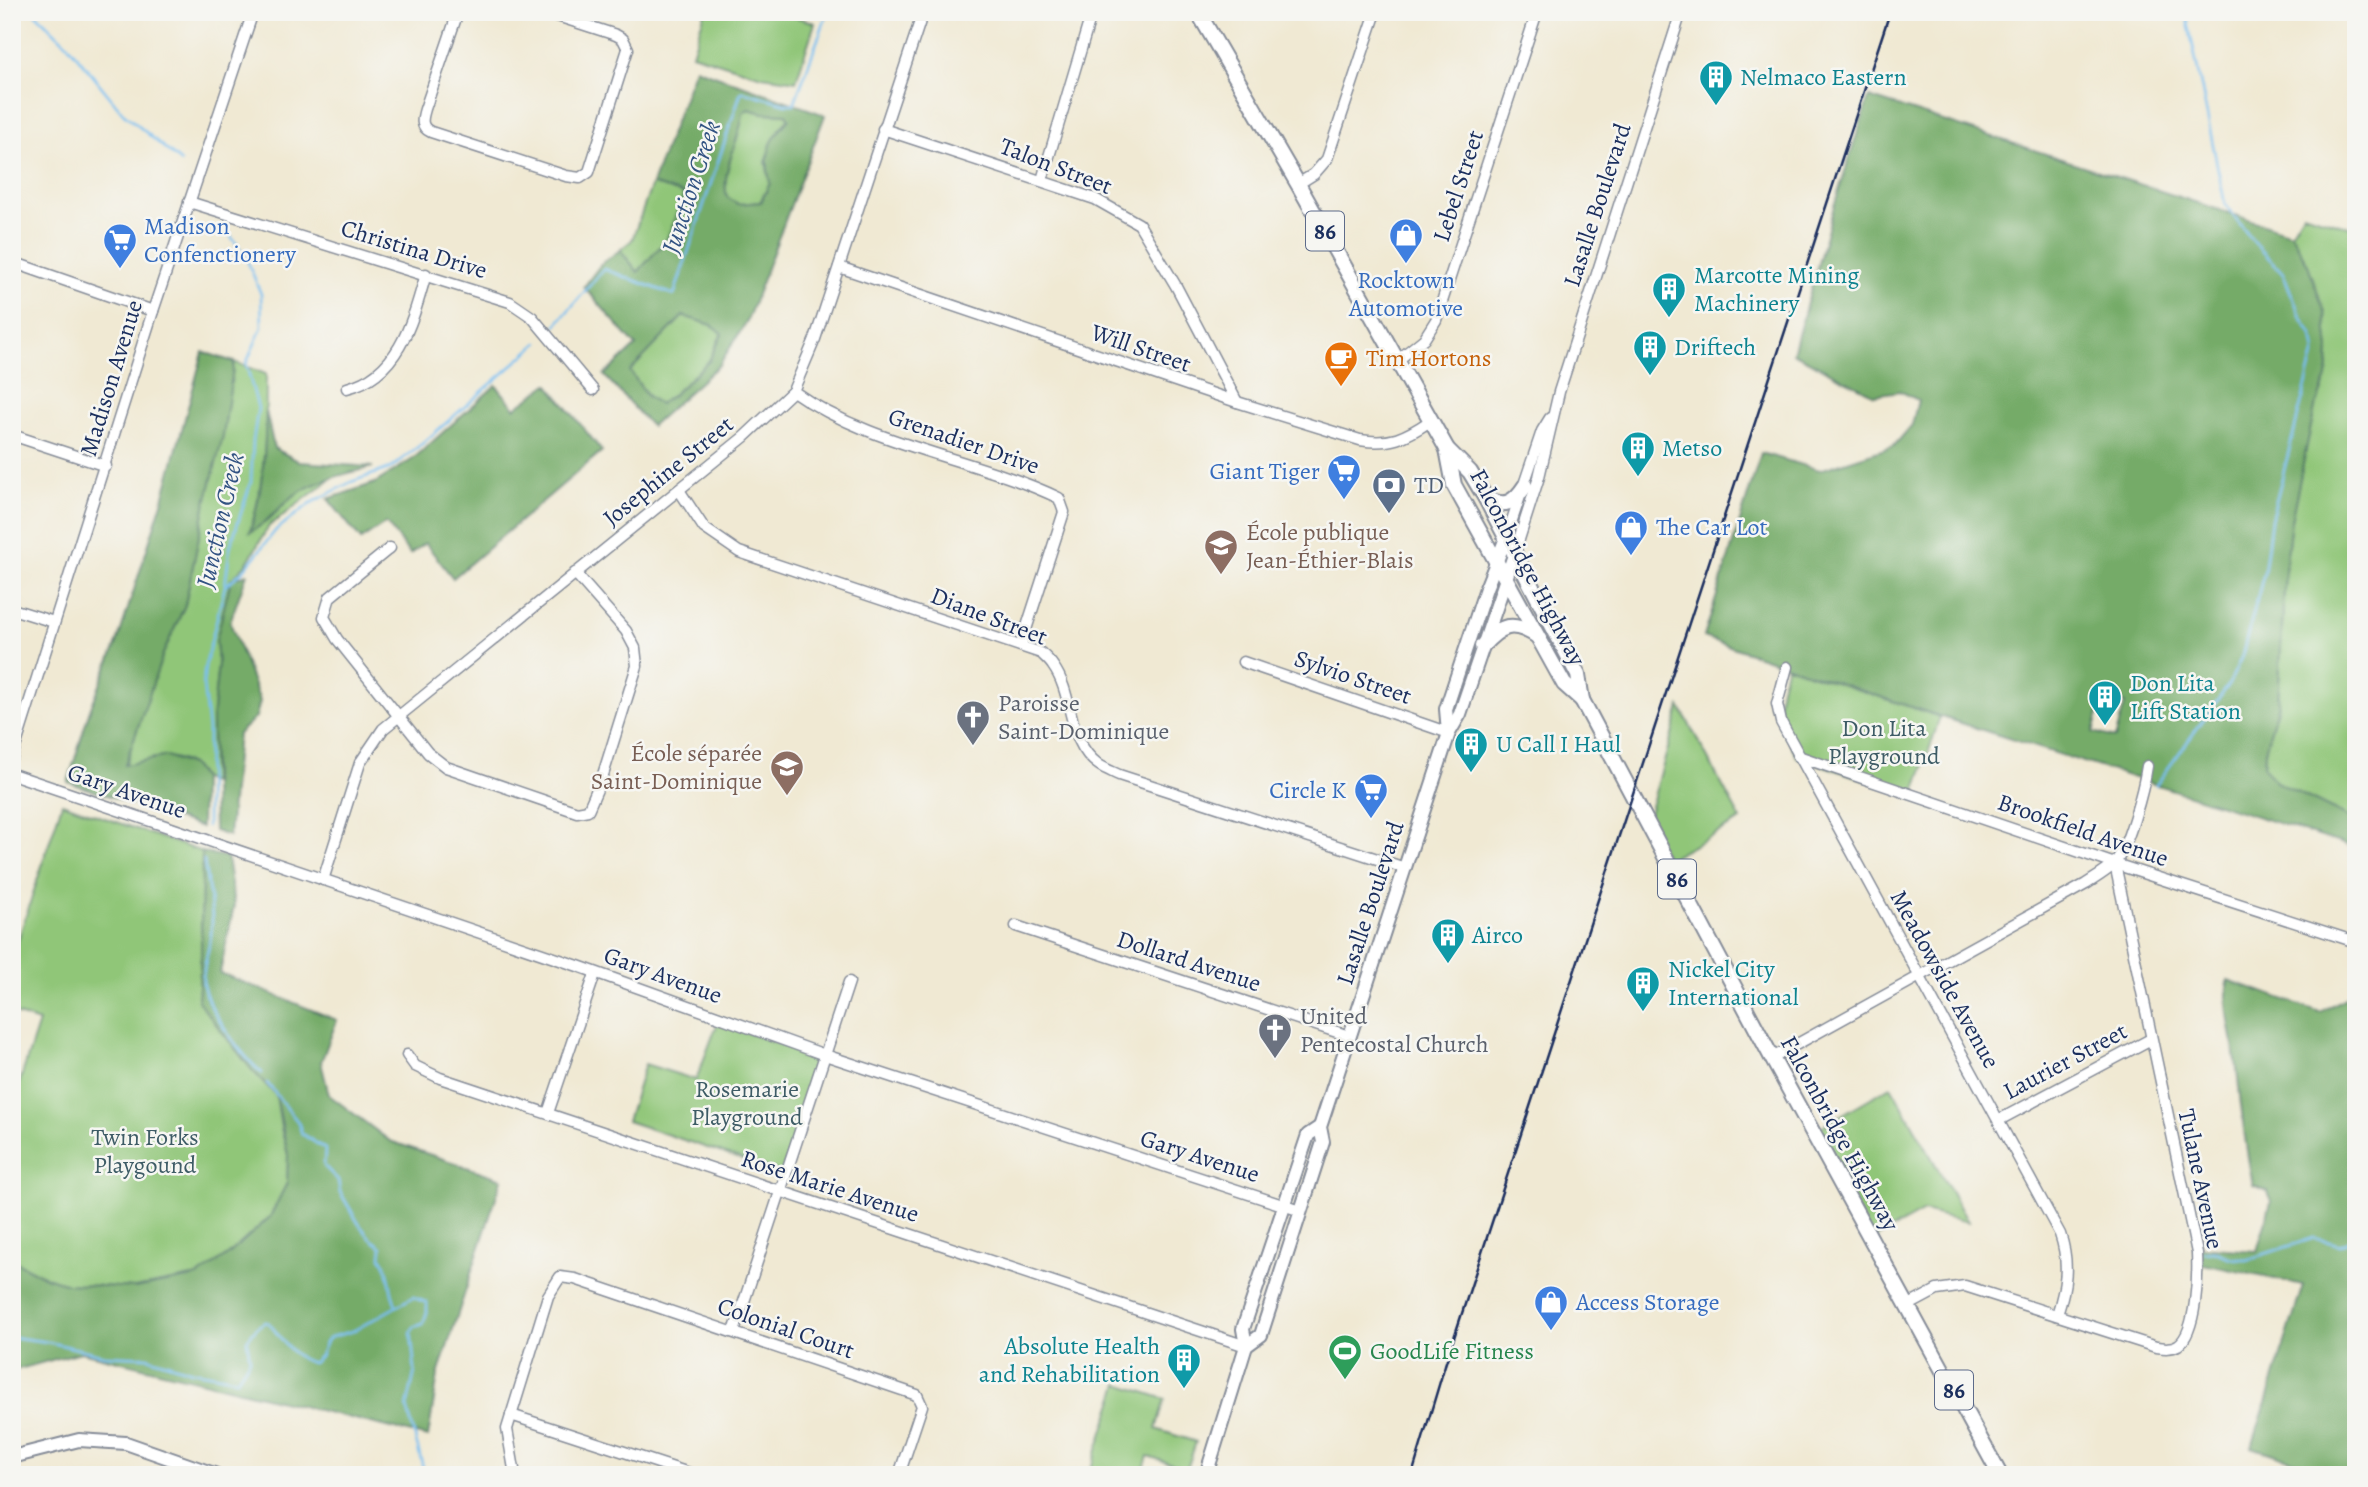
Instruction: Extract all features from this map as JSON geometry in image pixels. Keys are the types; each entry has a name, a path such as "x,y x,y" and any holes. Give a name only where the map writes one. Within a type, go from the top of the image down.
{"main road":[{"name":"Falconbridge Highway","path":"1199,13 1398,360 1430,421 1447,449 1470,472 1485,497 1578,675 1582,700 1772,1058 2000,1475"},
{"name":"Falconbridge Highway","path":"1447,449 1454,485 1564,684 1582,700"},
{"path":"1485,497 1496,503 1512,503 1525,486"},
{"name":"Lasalle Boulevard","path":"1448,733 1446,709 1506,538"},
{"name":"Lasalle Boulevard","path":"1246,1346 1261,1335 1323,1142 1320,1127 1349,1036 1448,733 1460,714 1514,555"},
{"path":"1482,646 1498,630 1512,626 1520,626 1538,636"},
{"name":"Lasalle Boulevard","path":"1206,1475 1246,1346 1243,1329 1308,1135 1320,1127"},
{"path":"12,1457 79,1440 127,1443 217,1475"}],"street":[{"name":"Madison Avenue","path":"12,757 153,311 253,12"},
{"path":"458,12 425,109 422,123 424,127 431,132 566,176 580,178 586,175 591,167 628,49 623,39 616,35 545,12"},
{"name":"Josephine Street","path":"323,880 360,763 383,729 744,437 793,391 815,339 923,12"},
{"path":"1042,180 1092,12"},
{"path":"1298,184 1314,174 1328,159 1376,12"},
{"name":"Lebel Street","path":"1398,360 1424,339 1436,320 1537,12"},
{"name":"Lasalle Boulevard","path":"1514,555 1539,477 1553,411 1681,12"},
{"name":"Talon Street","path":"883,129 1095,199 1139,224 1177,286 1237,402"},
{"name":"Christina Drive","path":"189,202 510,302 532,317 593,390"},
{"path":"12,215 12,221"},
{"path":"12,262 153,311"},
{"name":"Will Street","path":"839,267 1237,402 1360,440 1380,443 1401,438 1430,421"},
{"path":"347,388 373,376 400,348 410,330 426,274"},
{"name":"Grenadier Drive","path":"793,391 817,408 856,427 1027,483 1059,498 1064,512 1021,645"},
{"name":"Lasalle Boulevard","path":"1506,538 1542,431 1553,411"},
{"path":"12,435 106,466"},
{"name":"Diane Street","path":"679,490 704,528 739,552 1041,653 1054,667 1063,687 1074,729 1085,752 1099,765 1119,775 1405,868"},
{"path":"390,548 330,597 324,617 337,639 428,753 446,766 577,812 588,810 602,779 637,666 635,648 626,631 576,573"},
{"path":"12,609 54,622"},
{"name":"Sylvio Street","path":"1243,662 1448,733"},
{"name":"Meadowside Avenue","path":"1787,667 1778,695 1778,714 1798,756 2052,1216 2064,1245 2067,1276 2057,1315"},
{"name":"Brookfield Avenue","path":"1798,756 2115,864 2356,942"},
{"path":"1772,1058 2086,884 2115,864 2144,787 2147,766"},
{"name":"Gary Avenue","path":"12,774 825,1055 1301,1211"},
{"name":"Tulane Avenue","path":"1909,1305 1937,1290 1965,1286 2166,1348 2179,1344 2188,1331 2197,1279 2197,1253 2115,864"},
{"name":"Dollard Avenue","path":"1016,926 1349,1036"},
{"path":"548,1113 595,974"},
{"path":"734,1332 849,982"},
{"name":"Laurier Street","path":"1999,1120 2151,1039"},
{"name":"Rose Marie Avenue","path":"407,1055 415,1066 440,1078 1246,1346"},
{"name":"Colonial Court","path":"511,1415 548,1296 560,1277 575,1279 917,1395 922,1406 899,1475"},
{"path":"515,1475 507,1429 511,1415 695,1475"}],"green space":[{"path":"705,12 780,12 815,23 796,81 762,76 692,54"},
{"path":"695,68 825,115 747,321 719,365 651,426 604,375 636,346 584,287 601,264 620,250 638,272 667,239 684,194 652,184","holes":["748,109 786,114 789,119 776,134 769,148 767,164 770,183 761,202 738,204 727,197 726,177 743,113","683,316 712,325 722,334 709,361 672,396 659,404 647,396 630,371"]},
{"path":"1869,97 2291,233 2308,265 2325,313 2329,350 2327,378 2315,407 2291,521 2285,571 2278,704 2265,751 2264,767 2276,782 2356,821 2356,848 1947,719 1704,637 1761,453 1820,470 1894,446 1912,425 1918,400 1900,391 1874,395 1793,353 1834,206","holes":["2103,698 2125,704 2115,738 2093,732"]},
{"path":"748,109 786,114 789,119 780,128 766,162 770,183 760,202 738,204 727,197 726,177 743,113"},
{"path":"652,184 684,194 667,239 638,272 620,250 632,240"},
{"path":"2303,213 2356,229 2356,821 2276,782 2264,767 2265,751 2278,704 2285,571 2291,521 2315,407 2327,378 2329,350 2325,313 2308,265 2291,233"},
{"path":"683,316 712,325 722,333 709,361 659,404 648,396 630,371"},
{"path":"203,352 234,362 223,436 206,502 185,605 163,654 125,765 167,756 193,766 202,779 201,827 68,782 89,712 117,643 163,499"},
{"path":"234,362 266,374 262,473 250,531 263,524 299,492 332,478 269,526 247,563 231,580 216,640 218,664 212,720 212,783 201,777 191,765 175,758 150,759 125,766 163,654 185,605 206,502 223,436"},
{"path":"548,384 602,451 453,578 425,543 410,554 386,523 361,540 328,499 375,483 413,459 496,385 515,408"},
{"path":"266,411 274,448 300,462 373,467 314,484 290,499 263,524 250,532 262,472"},
{"path":"247,574 230,622 260,701 256,717 238,734 229,836 214,831 212,720 218,664 216,640 231,579"},
{"name":"Don Lita Playground","path":"1787,666 1940,717 1914,796 1797,757 1779,713 1782,681"},
{"path":"1680,707 1741,820 1667,860 1647,820"},
{"name":"Twin Forks Playgound","path":"62,803 202,852 198,1001 252,1070 276,1095 288,1155 287,1183 270,1217 229,1254 198,1276 135,1288 68,1284 45,1277 12,1260 12,1106 39,1022 12,1013 12,959"},
{"path":"202,852 227,857 234,905 220,973 337,1020 321,1062 329,1095 390,1141 502,1179 438,1375 428,1437 81,1352 12,1371 12,1260 45,1277 68,1284 135,1288 198,1276 229,1254 270,1217 287,1183 288,1155 276,1095 252,1070 198,1001"},
{"path":"2228,980 2320,1012 2356,992 2356,1475 2336,1475 2252,1447 2303,1285 2198,1263 2197,1247 2257,1251 2271,1202 2268,1191 2253,1185 2228,1011"},
{"name":"Rosemarie Playground","path":"718,1022 816,1057 818,1063 782,1173 627,1121 645,1064 696,1080"},
{"path":"1891,1086 1968,1222 1924,1211 1872,1240 1812,1132"},
{"path":"1119,1384 1165,1399 1156,1429 1196,1442 1187,1469 1148,1456 1142,1475 1101,1475 1090,1471"}],"waterway":[{"name":"Junction Creek","path":"34,12 68,45 123,113 181,162"},
{"name":"Junction Creek","path":"555,326 604,269 674,295 741,92 794,104 828,12"},
{"path":"2156,785 2228,686 2242,656 2264,573 2271,520 2315,351 2312,335 2300,315 2283,273 2252,240 2225,204 2186,12"},
{"name":"Junction Creek","path":"207,826 208,729 203,684 225,586 230,547 251,482 258,408 246,364 262,327 261,294 245,255 229,234"},
{"path":"225,586 244,570 276,530 311,503 351,482 391,468 538,343"},
{"name":"Junction Creek","path":"204,861 212,920 203,979 204,989 225,1029 262,1073"},
{"name":"Junction Creek","path":"267,1083 298,1122 302,1134 325,1149 324,1166 338,1180 340,1192 359,1224 371,1239 382,1247 381,1257 387,1268 396,1305"},
{"path":"2203,1252 2214,1251 2231,1258 2246,1260 2314,1238 2340,1245 2356,1238"},
{"path":"12,1337 104,1355 147,1357 192,1371 237,1379 250,1359 247,1340 257,1327 265,1322 269,1323 294,1353 313,1363 331,1337 353,1331 413,1297 427,1303 423,1324 414,1327 411,1332 415,1371 407,1407 425,1475"}],"railway":[{"path":"1412,1475 1445,1365 1890,12"}],"place":[{"name":"Nelmaco Eastern","path":"1716,107"},
{"name":"Rocktown Automotive","path":"1406,265"},
{"name":"Madison Confenctionery","path":"120,270"},
{"name":"Marcotte Mining Machinery","path":"1669,319"},
{"name":"Driftech","path":"1650,377"},
{"name":"Tim Hortons","path":"1341,388"},
{"name":"Metso","path":"1638,478"},
{"name":"Giant Tiger","path":"1344,501"},
{"name":"TD","path":"1389,515"},
{"name":"The Car Lot","path":"1631,557"},
{"name":"École publique Jean-Éthier-Blais","path":"1221,576"},
{"name":"Don Lita Lift Station","path":"2105,727"},
{"name":"Paroisse Saint-Dominique","path":"973,747"},
{"name":"U Call I Haul","path":"1471,774"},
{"name":"École séparée Saint-Dominique","path":"787,797"},
{"name":"Circle K","path":"1371,820"},
{"name":"Airco","path":"1448,965"},
{"name":"Nickel City International","path":"1643,1013"},
{"name":"United Pentecostal Church","path":"1275,1060"},
{"name":"Access Storage","path":"1551,1332"},
{"name":"GoodLife Fitness","path":"1345,1381"},
{"name":"Absolute Health and Rehabilitation","path":"1184,1390"}]}
